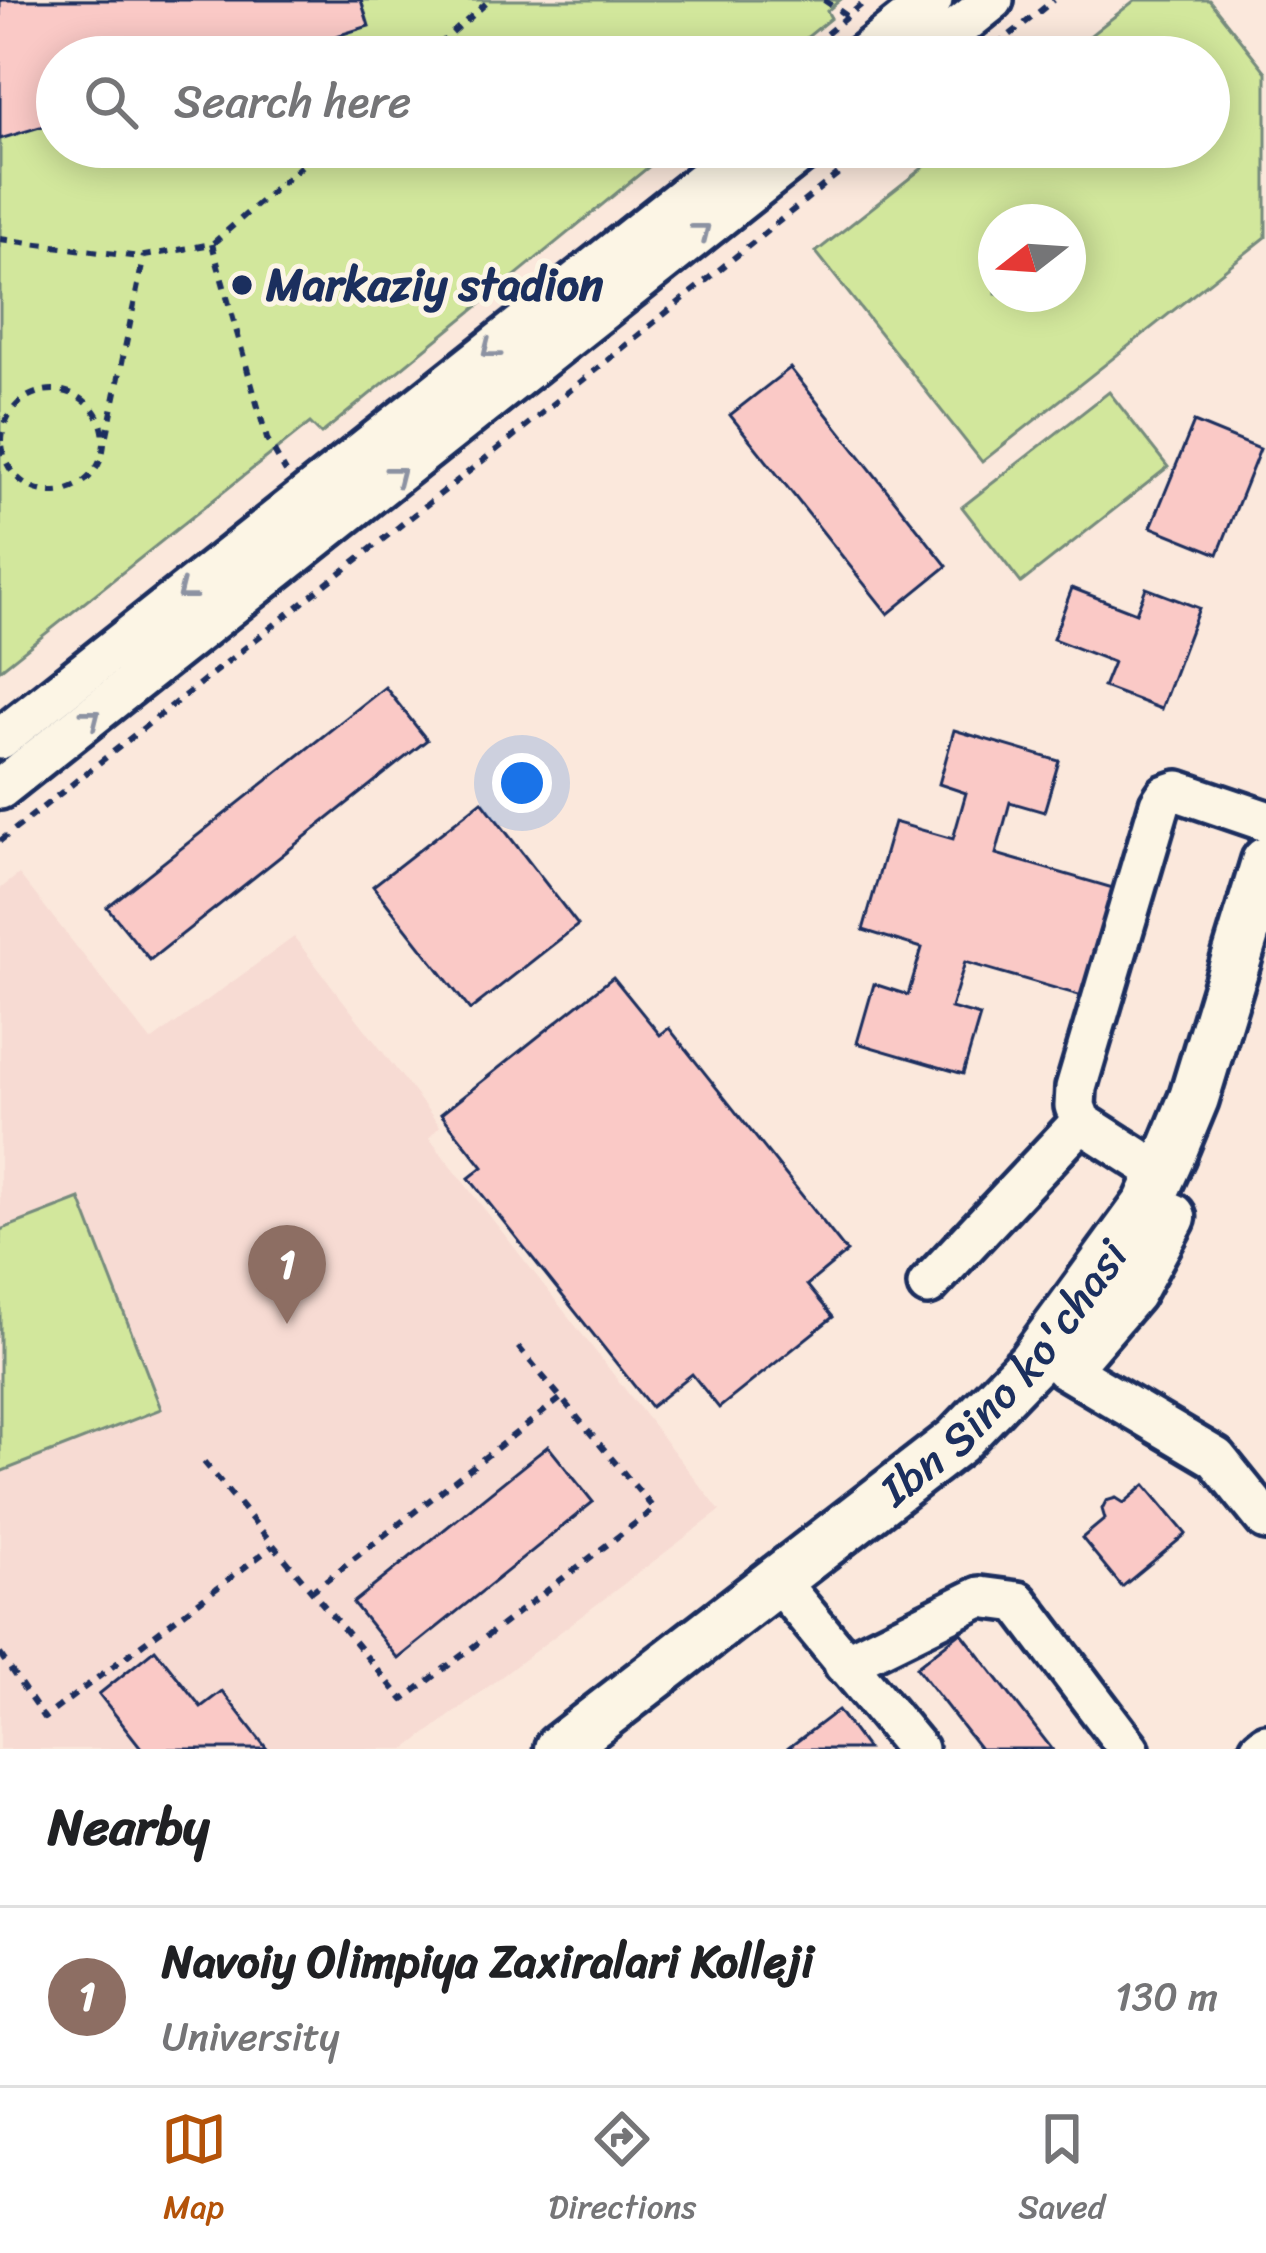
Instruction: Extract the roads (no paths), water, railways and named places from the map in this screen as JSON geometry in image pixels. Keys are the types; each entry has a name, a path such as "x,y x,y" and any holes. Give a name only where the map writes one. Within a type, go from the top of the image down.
{"main road":[{"name":"Ibn Sino ko'chasi","path":"559,1749 787,1591 957,1441 1032,1363 1148,1204 1194,1098 1266,862"},
{"path":"608,1749 787,1591 961,1470 1064,1368 1130,1292 1218,1118 1266,957"}],"street":[{"path":"893,36 932,0"},
{"path":"948,36 993,0"},
{"path":"0,739 720,168"},
{"path":"0,789 306,500 778,168"},
{"path":"1162,1174 1082,1123 1076,1088 1166,795 1178,790 1266,821"},
{"path":"928,1285 1082,1123"},
{"path":"1064,1368 1216,1458 1266,1520"},
{"path":"787,1591 916,1749"},
{"path":"844,1664 980,1597 1018,1602 1129,1749"}],"place":[{"name":"Markaziy stadion","path":"242,285"},
{"name":"Navoiy Olimpiya Zaxiralari Kolleji","path":"287,1324"}]}
